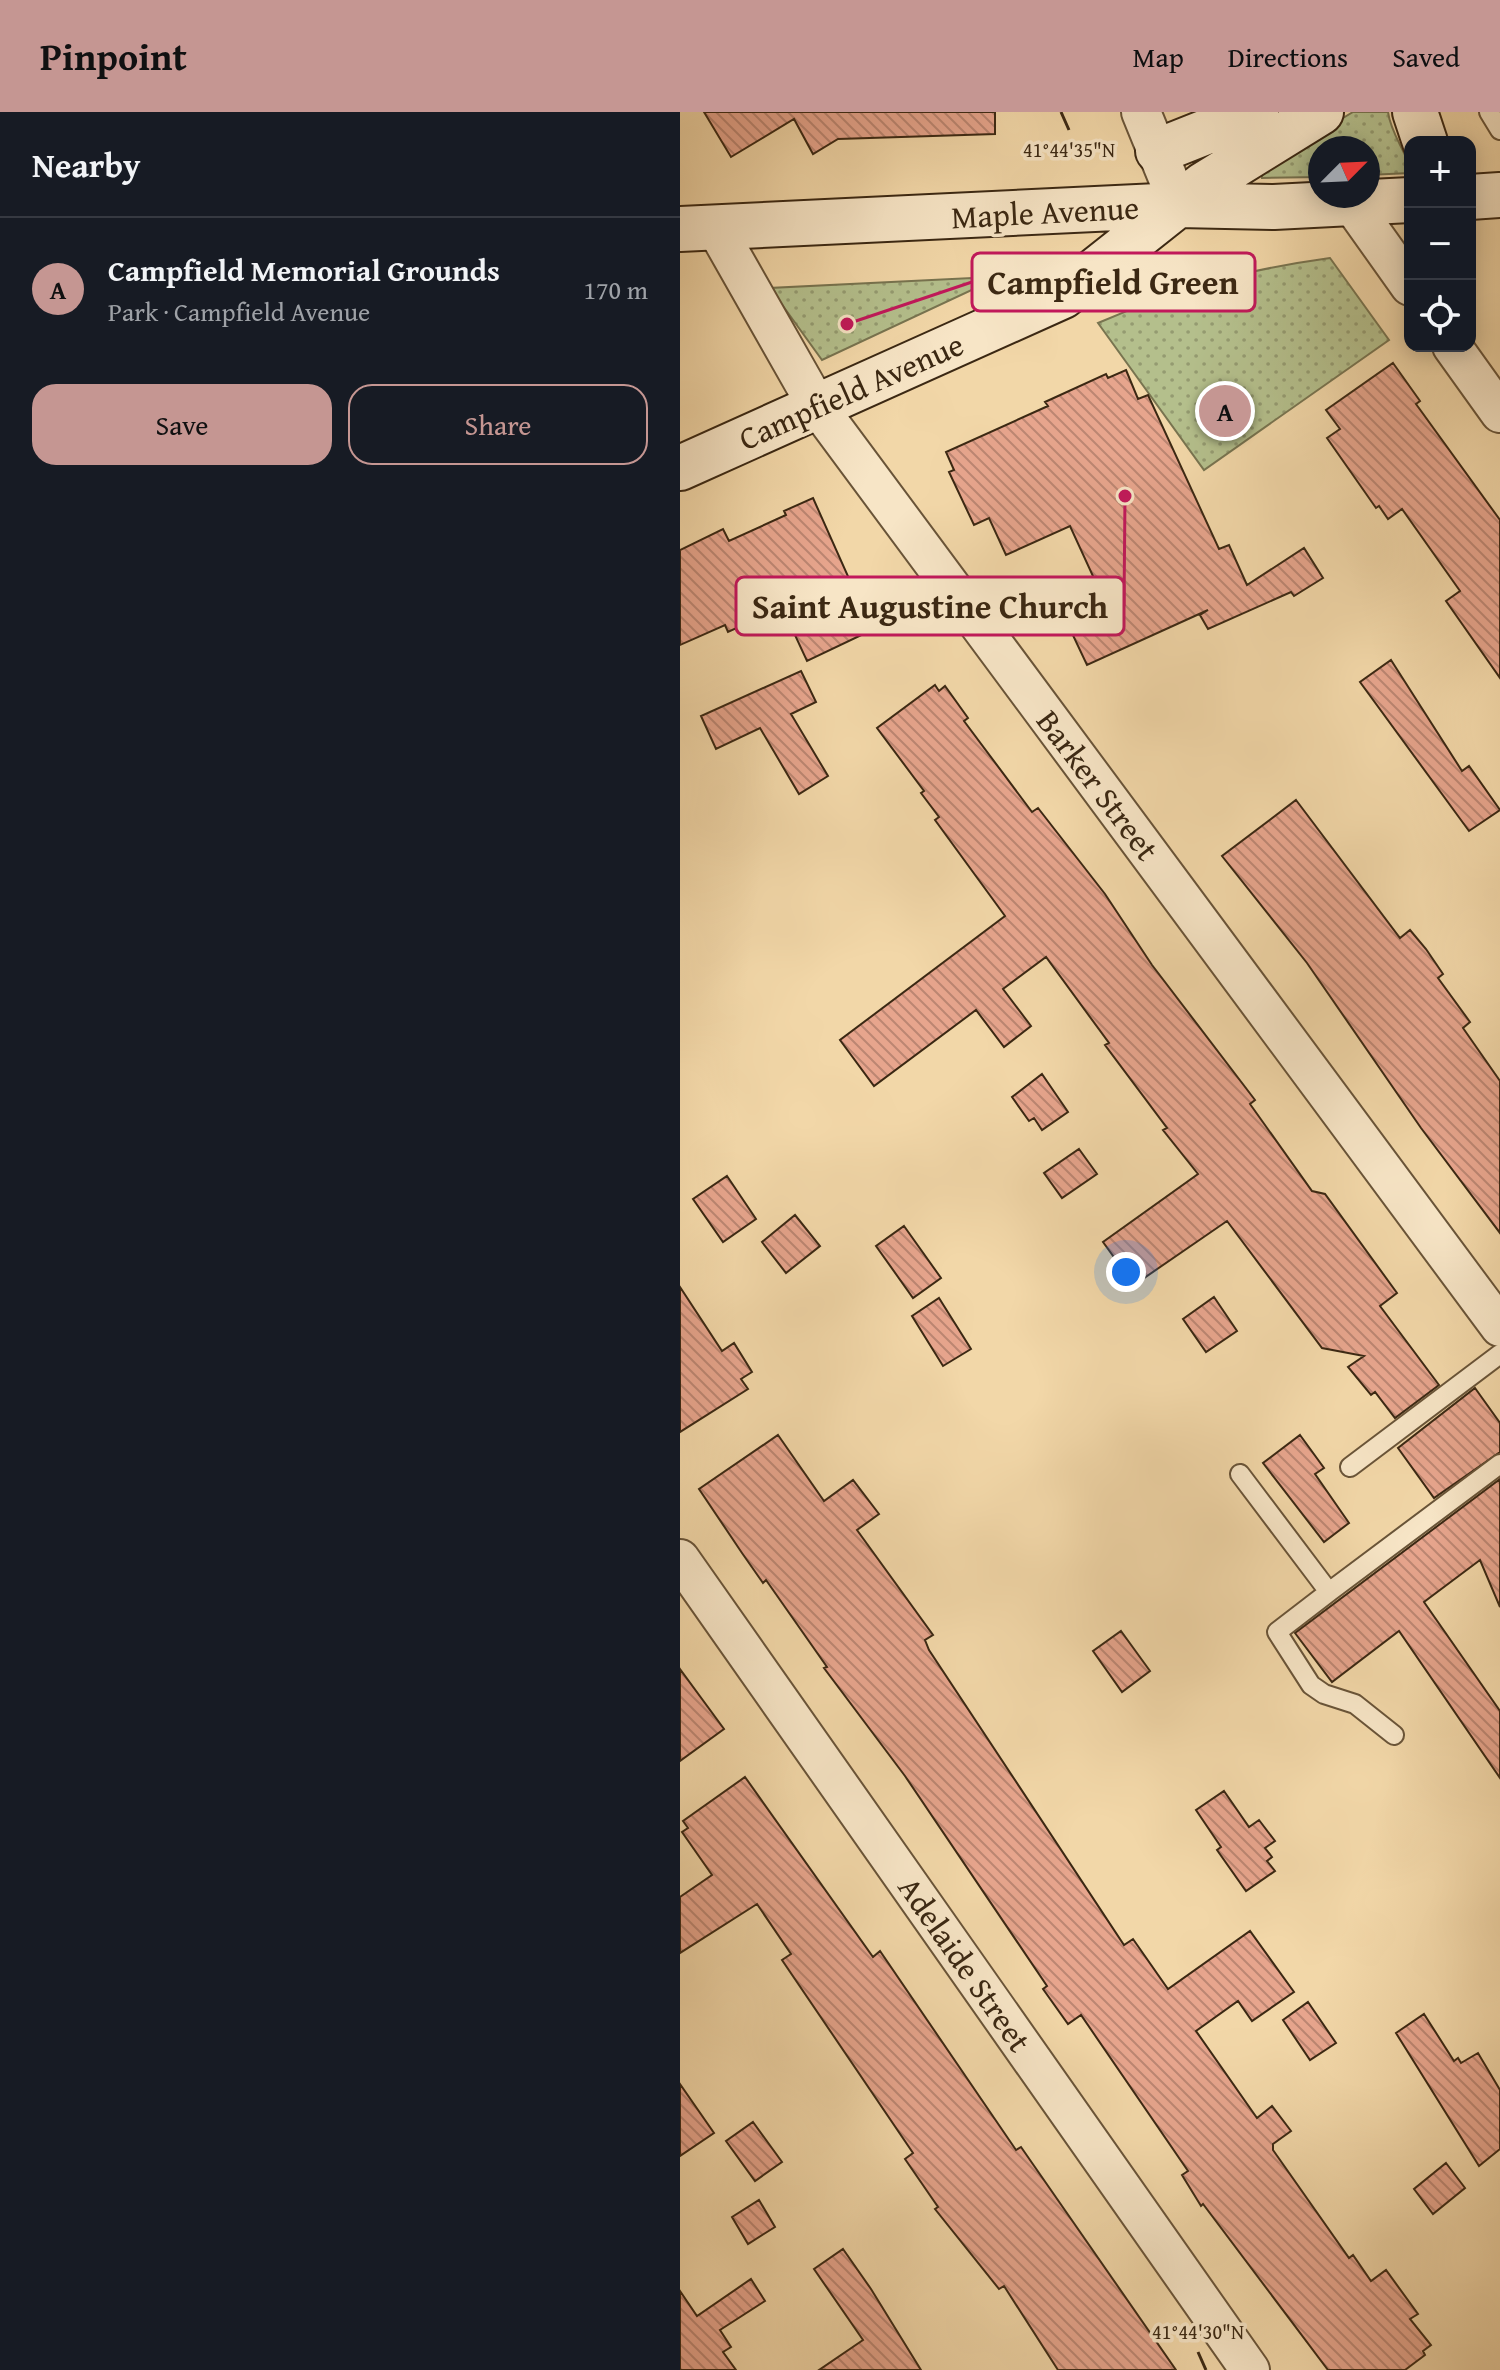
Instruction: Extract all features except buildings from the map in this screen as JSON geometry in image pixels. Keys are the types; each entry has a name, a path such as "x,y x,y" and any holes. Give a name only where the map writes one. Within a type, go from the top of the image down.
{"main road":[{"path":"1158,151 1256,112"},
{"name":"Campfield Avenue","path":"680,468 1063,296 1203,185 1321,112"},
{"path":"1415,112 1423,136"},
{"path":"1476,197 1500,195"},
{"name":"Maple Avenue","path":"1380,202 1404,200"},
{"name":"Maple Avenue","path":"699,230 1179,205 1308,205"}],"street":[{"path":"1141,112 1179,205"},
{"path":"1355,208 1406,280"},
{"name":"Barker Street","path":"699,230 817,406 1500,1327"},
{"path":"1456,352 1500,413"},
{"name":"Adelaide Street","path":"680,1559 1250,2370"}],"lane":[{"path":"1489,112 1500,130"},
{"path":"1350,1467 1500,1354"},
{"path":"1394,1735 1355,1704 1324,1694 1311,1685 1277,1632 1500,1464"},
{"path":"1240,1474 1329,1592"}],"green space":[{"path":"1353,112 1388,112 1404,153 1404,173 1380,174 1380,136 1313,136"},
{"path":"1308,139 1308,177 1262,178 1262,167"},
{"path":"1330,258 1389,340 1204,470 1098,323 1212,282 1268,268"},
{"path":"972,278 976,288 822,360 770,288"}],"place":[{"name":"Campfield Green","path":"847,324"},
{"name":"Campfield Memorial Grounds","path":"1225,411"},
{"name":"Saint Augustine Church","path":"1125,496"}]}
